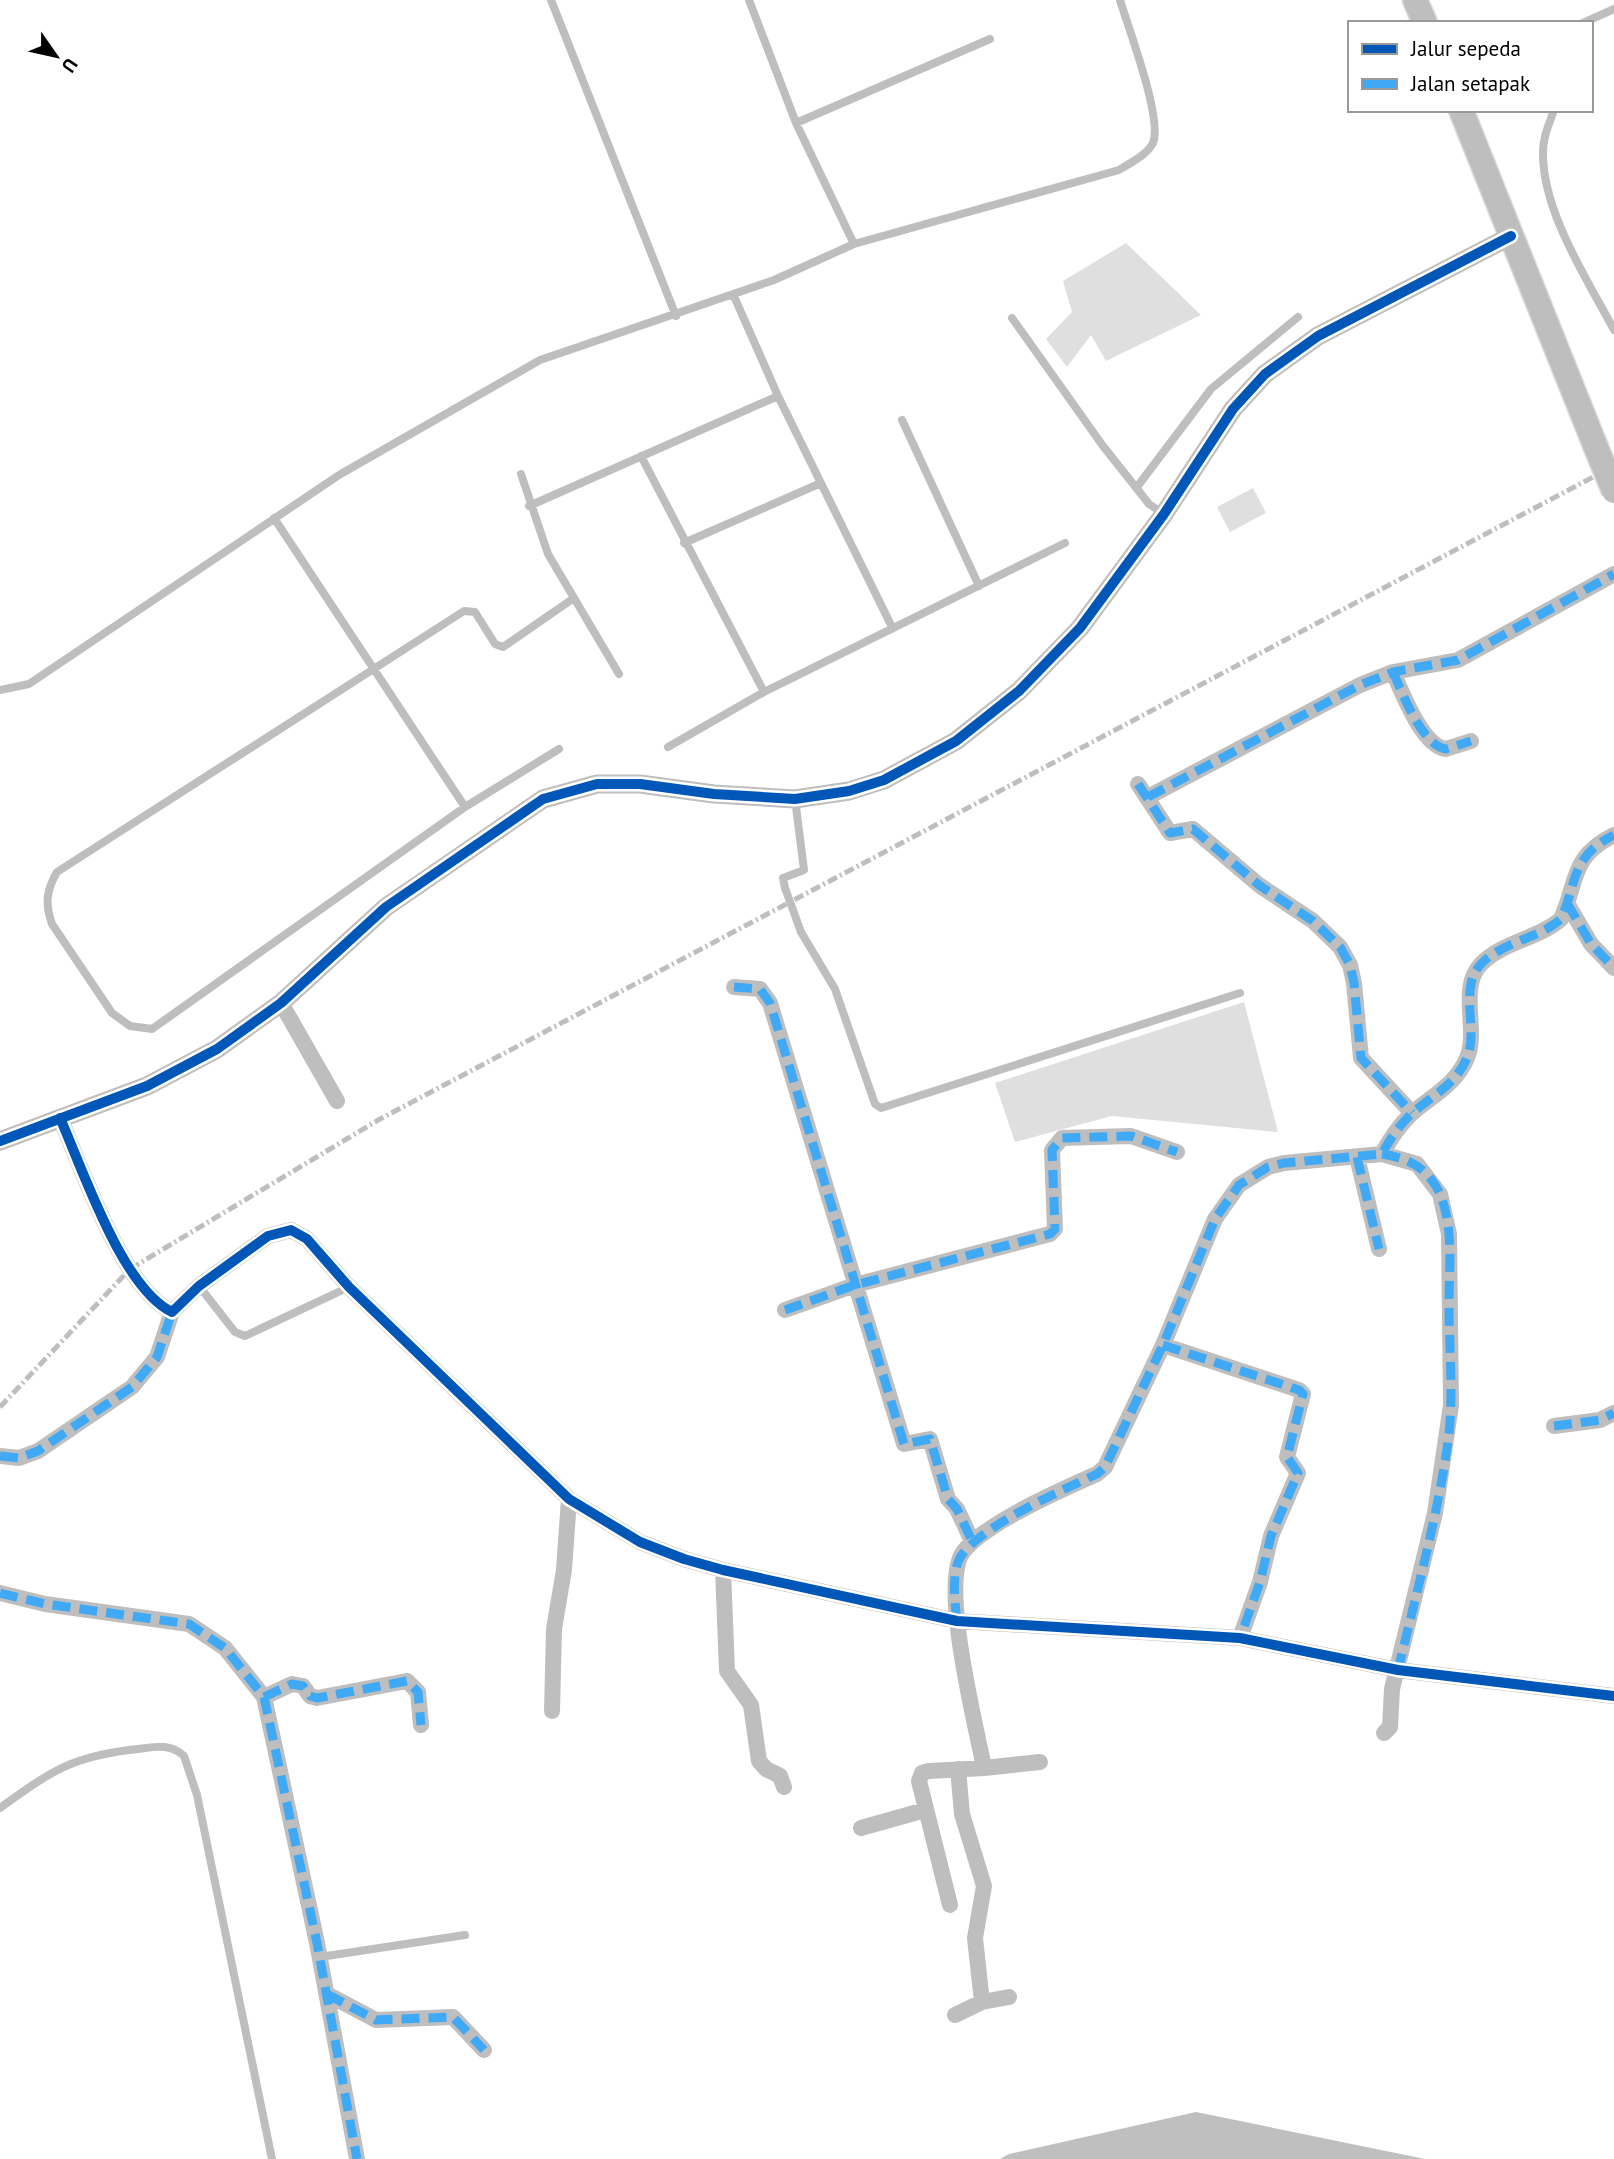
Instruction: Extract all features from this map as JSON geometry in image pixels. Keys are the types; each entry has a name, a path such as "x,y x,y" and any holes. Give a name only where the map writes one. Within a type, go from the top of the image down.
{"main road":[{"path":"1415,0 1424,21"},
{"path":"1462,112 1614,491"}],"street":[{"path":"0,1141 147,1086 217,1049 281,1003 386,907 543,799 597,784 640,784 714,794 795,799 849,791 884,780 914,766 978,725 1038,673 1080,628 1164,514 1246,392 1313,331 1511,236"},
{"path":"1412,1113 1362,1058 1354,983 1340,947 1313,921 1259,885 1193,829 1170,833 1143,791 1360,685 1393,672 1458,660 1614,574"},
{"path":"1393,672 1411,710 1433,744 1446,749 1471,741"},
{"path":"1382,1154 1393,1133 1412,1113 1453,1081 1467,1058 1471,987 1479,966 1501,950 1558,922 1567,903 1575,871 1582,860 1596,845 1614,835"},
{"path":"1567,903 1591,944 1614,968"},
{"path":"734,987 760,989 770,1003 904,1444 930,1439 948,1499 957,1509 972,1541"},
{"path":"281,1003 337,1101"},
{"path":"60,1118 130,1269 150,1299 172,1312"},
{"path":"785,1310 855,1285 1050,1234 1055,1229 1052,1150 1062,1138 1131,1136 1177,1152"},
{"path":"984,1768 957,1621 957,1564 972,1541 1033,1505 1097,1474 1105,1467 1163,1345 1215,1219 1238,1185 1268,1167 1382,1154 1417,1164 1440,1194 1449,1234 1451,1405 1448,1441 1435,1513 1392,1689 1390,1727 1384,1733"},
{"path":"1357,1157 1379,1249"},
{"path":"0,1456 19,1458 38,1451 132,1387 158,1357 172,1312 200,1286 268,1236 282,1230 298,1233 307,1239 349,1287 569,1499 640,1542 723,1570 957,1621 1240,1638 1398,1670 1614,1696"},
{"path":"1163,1345 1299,1390 1303,1394 1287,1457 1297,1473 1271,1536 1260,1582 1240,1638"},
{"path":"1553,1426 1600,1420 1614,1413"},
{"path":"552,1711 554,1629 564,1570 569,1499"},
{"path":"723,1570 727,1671 751,1705 759,1761 766,1769 780,1776 784,1787"},
{"path":"0,1593 46,1604 189,1624 225,1648 264,1697 320,1957 358,2159"},
{"path":"264,1697 292,1684 303,1686 310,1696 317,1698 407,1681 418,1692 421,1725"},
{"path":"950,1905 925,1810 920,1776 929,1771 1040,1762"},
{"path":"958,1769 962,1814 984,1881 982,1909 975,1938 982,2002"},
{"path":"861,1828 925,1810"},
{"path":"327,1994 376,2020 453,2017 484,2050"},
{"path":"955,2015 982,2002 1009,1997"}],"lane":[{"path":"551,0 676,316"},
{"path":"749,0 796,123 854,244"},
{"path":"0,690 29,684 339,475 540,360 676,316 774,280 854,244 1119,170 1151,146 1154,122 1120,0"},
{"path":"1588,21 1611,11 1614,20"},
{"path":"796,123 990,39"},
{"path":"1553,112 1543,152 1547,186 1570,247 1614,330"},
{"path":"733,294 778,396 892,627"},
{"path":"1137,487 1211,389 1298,317"},
{"path":"1012,318 1075,408 1149,505 1164,514"},
{"path":"529,506 778,396"},
{"path":"902,420 978,586"},
{"path":"641,456 764,692"},
{"path":"521,474 529,506 548,554 619,674"},
{"path":"684,543 821,483"},
{"path":"274,518 372,671 465,807"},
{"path":"668,747 764,692 1065,543"},
{"path":"559,749 465,807 152,1029 131,1026 112,1013 52,924 47,909 47,894 57,872 464,611 472,610 478,615 495,644 503,647 574,598"},
{"path":"795,799 804,870 783,878 785,888 801,932 835,989 875,1104 881,1108 1240,993"},
{"path":"200,1286 235,1332 245,1336 349,1287"},
{"path":"0,1808 55,1769 95,1753 168,1746 184,1756 197,1795 272,2159"},
{"path":"320,1957 464,1935"}],"shaded area":[{"path":"1196,2112 1425,2159 1000,2159 1009,2154"}],"building":[{"path":"1126,243 1201,315 1106,361 1091,335 1067,367 1046,339 1072,312 1063,281"},
{"path":"1253,488 1266,513 1230,532 1217,507"},
{"path":"1244,1002 1278,1132 1112,1116 1015,1142 995,1083"}],"railway":[{"path":"0,1407 130,1269 380,1119 1614,466"}],"marked path":[{"path":"1148,797 1360,685 1393,672 1458,660 1614,574"},
{"path":"1393,672 1407,704 1429,739 1446,749 1471,741"},
{"path":"1138,784 1170,833 1193,829 1259,885 1313,921 1340,947 1350,965 1354,983 1361,1058 1412,1113"},
{"path":"957,1621 955,1576 958,1562 966,1550 999,1524 1097,1474 1105,1467 1163,1345 1215,1219 1239,1185 1268,1167 1284,1163 1382,1154 1394,1133 1406,1120 1442,1090 1462,1068 1470,1047 1471,985 1481,964 1499,950 1542,931 1561,919 1582,861 1600,843 1614,835"},
{"path":"1567,903 1591,944 1614,968"},
{"path":"734,987 760,989 770,1003 904,1444 930,1439 948,1499 957,1509 972,1541"},
{"path":"785,1310 855,1285 1050,1234 1055,1229 1052,1150 1062,1138 1131,1136 1177,1152"},
{"path":"1382,1154 1401,1158 1430,1177 1444,1207 1450,1248 1451,1391 1448,1442 1432,1528 1398,1670"},
{"path":"1357,1157 1379,1249"},
{"path":"0,1456 19,1458 38,1451 132,1387 157,1357 172,1312"},
{"path":"1163,1345 1299,1390 1303,1394 1287,1457 1298,1473 1271,1536 1260,1582 1240,1638"},
{"path":"1554,1426 1600,1420 1614,1413"},
{"path":"0,1593 45,1604 189,1624 225,1648 264,1697 317,1943 357,2159"},
{"path":"264,1697 292,1684 303,1686 310,1696 317,1698 407,1681 418,1692 421,1725"},
{"path":"327,1994 376,2020 453,2017 484,2050"}],"cycle path":[{"path":"0,1141 147,1086 217,1049 281,1003 386,907 543,799 597,784 640,784 714,794 795,799 849,791 884,780 956,741 1019,691 1080,628 1164,514 1233,409 1265,374 1318,336 1511,236"},
{"path":"60,1118 92,1196 121,1254 154,1299 172,1312 199,1286 268,1236 291,1230 307,1239 349,1287 569,1499 640,1542 684,1559 957,1621 1240,1638 1398,1670 1614,1696"}]}
